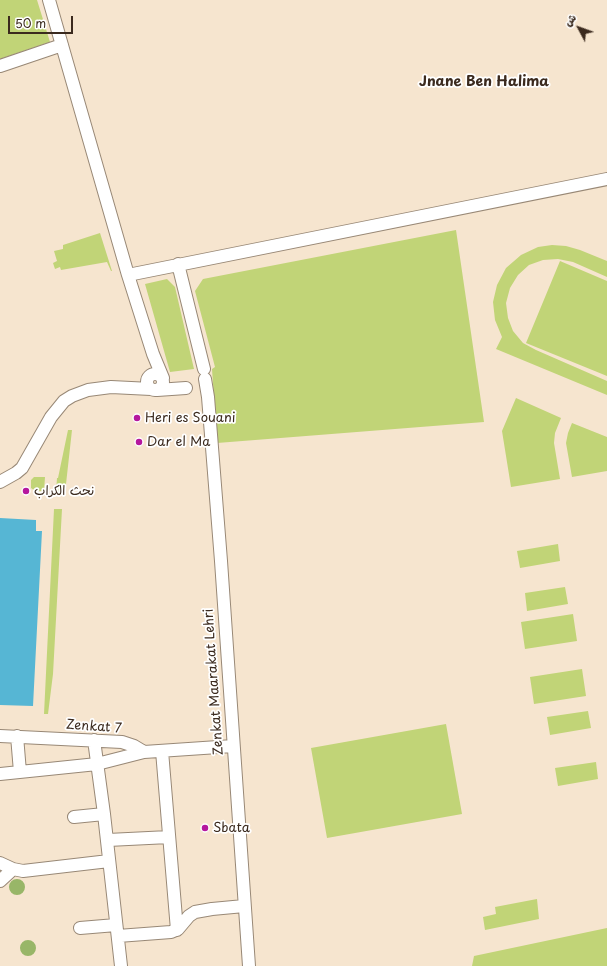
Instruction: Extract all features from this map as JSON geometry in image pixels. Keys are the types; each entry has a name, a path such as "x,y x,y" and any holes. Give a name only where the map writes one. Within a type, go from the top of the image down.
{"street":[{"path":"49,0 128,275 153,354 154,376 163,385 154,390"},
{"path":"0,66 62,45"},
{"path":"128,275 607,179"},
{"name":"Zenkat Maarakat Lehri","path":"178,264 205,374 208,397 249,966"},
{"path":"0,482 16,474 22,468 51,417 64,401 88,390 111,387 154,376"},
{"path":"111,387 154,390 201,388 208,397"},
{"name":"Zenkat 7","path":"0,736 122,742 134,746 144,752 233,746"},
{"path":"17,736 20,772"},
{"path":"94,740 108,840 121,966"},
{"path":"162,751 176,930"},
{"path":"0,774 97,764 144,752"},
{"path":"74,817 104,814"},
{"path":"108,840 169,837"},
{"path":"0,863 13,870 23,871 109,861"},
{"path":"0,881 13,870"},
{"path":"80,928 165,933 176,930 189,916 195,912 244,906"}],"green space":[{"path":"0,0 37,0 50,42 0,59"},
{"path":"456,230 484,422 217,443 212,369 215,367 195,291 203,279"},
{"path":"100,233 112,271 107,262 61,270 60,267 55,269 53,263 57,261 54,251 63,249 63,245"},
{"path":"552,245 566,246 580,250 607,261 607,277 573,262 558,259 543,260 529,265 518,275 510,288 506,303 508,318 513,331 523,343 607,381 607,395 496,349 502,337 495,320 493,302 497,285 506,268 521,255 538,247"},
{"path":"560,261 607,281 607,376 526,343"},
{"path":"167,279 175,287 194,369 170,372 145,284"},
{"path":"516,398 561,418 555,433 554,443 560,479 511,487 502,431"},
{"path":"572,423 607,437 607,471 572,477 566,443"},
{"path":"68,430 72,430 65,493 56,492 57,478"},
{"path":"34,477 45,477 44,491 35,491 31,488 31,480"},
{"path":"54,509 62,509 53,674 48,714 44,714"},
{"path":"558,544 560,561 520,568 517,551"},
{"path":"565,587 568,604 527,611 525,593"},
{"path":"573,614 577,641 525,649 521,622"},
{"path":"582,669 586,696 534,704 530,677"},
{"path":"588,711 591,728 550,735 547,717"},
{"path":"446,724 462,814 327,838 311,748"},
{"path":"596,762 598,779 558,786 555,768"},
{"path":"14,879 20,879 25,884 23,893 20,895 14,895 9,890 9,884"},
{"path":"537,899 539,919 485,930 483,917 496,914 495,907"},
{"path":"607,928 607,966 472,966 474,956"},
{"path":"25,940 31,940 36,945 34,954 31,956 25,956 20,951 20,945"}],"water":[{"path":"0,518 36,520 36,531 42,531 33,706 0,705"}],"place":[{"name":"Heri es Souani","path":"137,418"},
{"name":"Dar el Ma","path":"139,442"},
{"name":"نحث الكراب","path":"26,491"},
{"name":"Sbata","path":"205,828"}],"district":[{"name":"Jnane Ben Halima","path":"484,82"}]}
